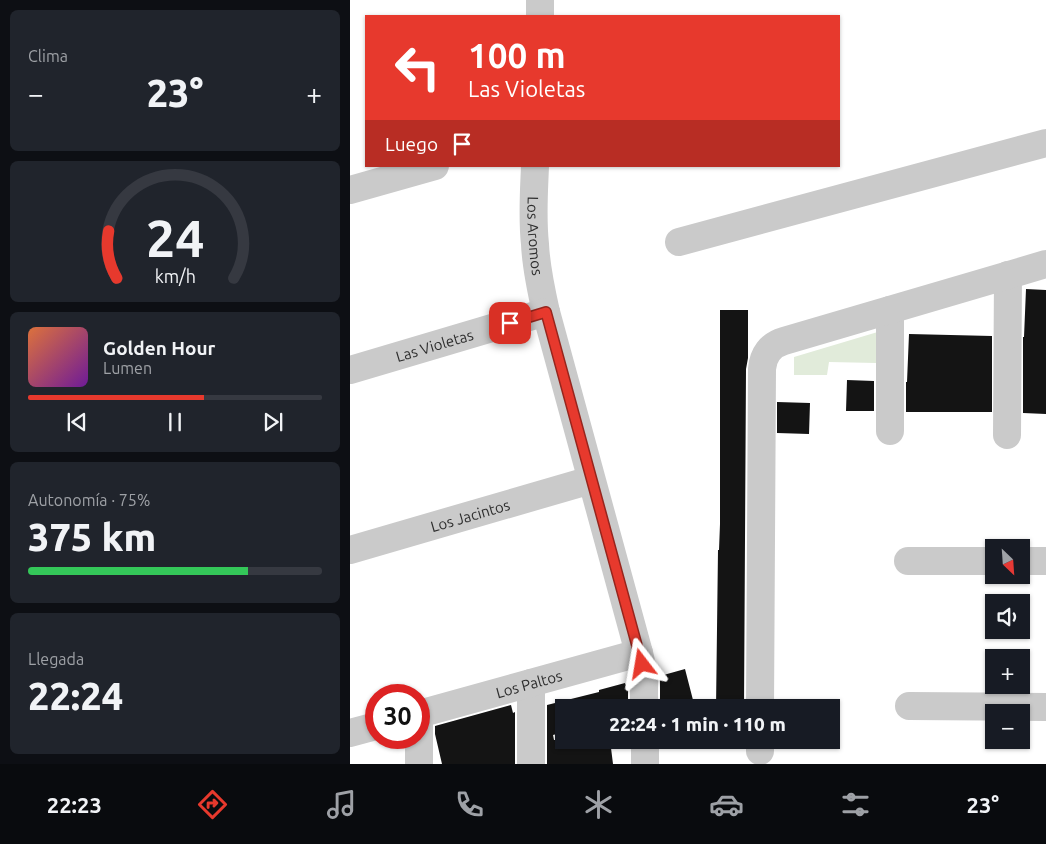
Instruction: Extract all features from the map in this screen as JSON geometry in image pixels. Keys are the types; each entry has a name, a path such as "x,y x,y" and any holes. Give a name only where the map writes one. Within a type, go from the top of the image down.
{"street":[{"path":"540,0 540,15"},
{"path":"680,242 1046,144"},
{"path":"350,190 431,167"},
{"name":"Los Aromos","path":"535,167 534,242 546,312 639,653 644,674 644,699"},
{"path":"760,699 762,369 764,358 777,343 1046,264"},
{"path":"1007,435 1008,276"},
{"path":"890,310 890,431"},
{"name":"Las Violetas","path":"350,370 546,312"},
{"name":"Los Jacintos","path":"350,550 591,480"},
{"path":"908,561 985,561"},
{"path":"1030,561 1046,561"},
{"name":"Los Paltos","path":"430,711 639,653"},
{"path":"531,683 531,764"},
{"path":"909,706 1046,707"},
{"path":"350,733 365,729"},
{"path":"419,749 419,764"},
{"path":"645,749 645,764"}],"green space":[{"path":"881,331 876,363 829,362 827,375 794,375 794,357"}],"building":[{"path":"1026,289 1046,290 1046,414 1023,413 1023,337"},
{"path":"720,310 748,310 744,699 716,699 720,524"},
{"path":"909,334 992,336 992,412 906,412"},
{"path":"847,380 874,381 874,411 846,411"},
{"path":"777,402 810,403 809,434 777,433"},
{"path":"685,669 693,699 660,699 660,676"},
{"path":"625,683 626,685 628,684 628,699 571,699 599,692 599,690"},
{"path":"555,703 555,734 553,735 555,749 611,749 613,764 547,764 547,705"},
{"path":"511,705 513,713 515,712 515,764 442,764 435,726"}],"route":[{"path":"510,323 546,312 642,664"}]}
